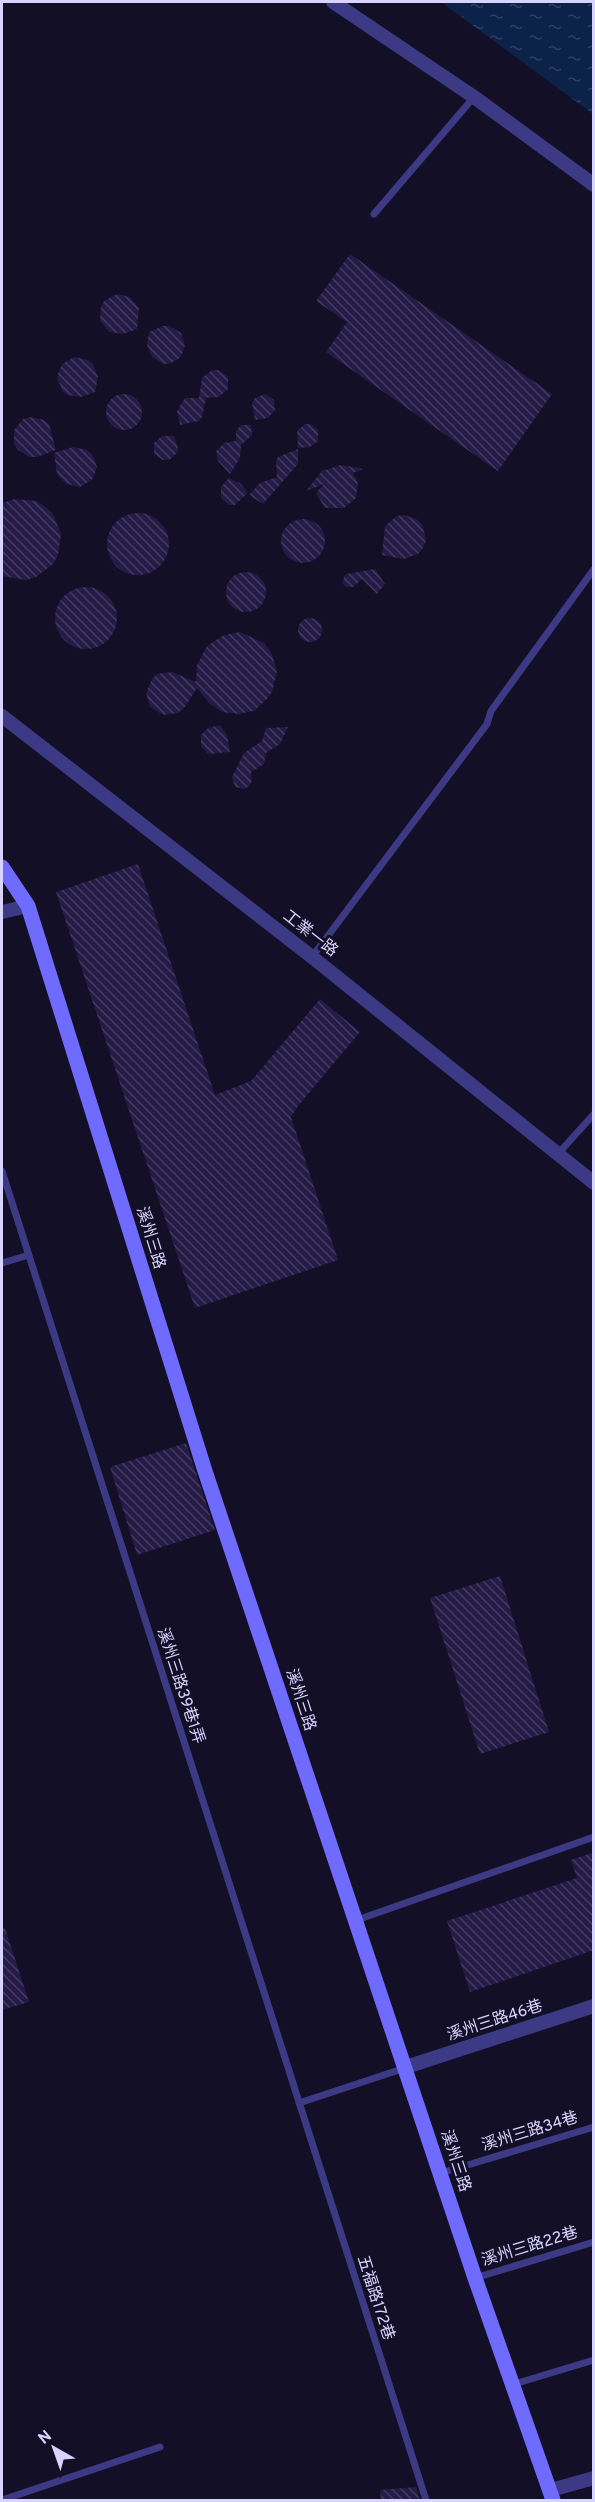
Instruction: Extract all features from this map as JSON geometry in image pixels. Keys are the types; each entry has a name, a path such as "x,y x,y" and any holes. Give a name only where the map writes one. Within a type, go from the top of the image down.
{"street":[{"path":"333,2 474,97 594,185"},
{"name":"工業一路","path":"2,716 312,957 594,1183"},
{"name":"溪州三路","path":"2,867 28,906 205,1471 511,2385 552,2495"},
{"path":"2,912 28,906"},
{"name":"溪州三路46巷","path":"406,2067 594,2006"},
{"path":"552,2495 594,2478"}],"lane":[{"path":"374,214 474,97"},
{"path":"312,957 487,724 491,711 594,569"},
{"path":"557,1155 594,1114"},
{"name":"溪州三路39巷1弄","path":"2,1171 299,2103"},
{"path":"2,1263 29,1255"},
{"path":"354,1921 594,1837"},
{"path":"299,2103 406,2067"},
{"name":"五福路172巷","path":"299,2103 426,2500"},
{"name":"溪州三路34巷","path":"441,2174 594,2127"},
{"name":"溪州三路22巷","path":"475,2278 594,2242"},
{"path":"511,2385 594,2360"},
{"path":"2,2500 160,2447"}],"water":[{"path":"441,2 593,2 593,114"}],"building":[{"path":"350,254 552,394 498,471 326,352 347,322 316,301"},
{"path":"117,294 130,297 139,308 137,329 123,334 109,332 100,321 104,301"},
{"path":"169,326 181,333 185,345 181,357 170,364 163,364 152,357 147,345 149,332"},
{"path":"74,357 88,360 93,364 98,377 95,392 81,397 67,395 62,390 57,377 62,364"},
{"path":"212,370 218,370 228,377 228,389 219,397 204,398 206,398 202,417 199,421 180,425 177,411 185,398 199,398 202,378"},
{"path":"124,394 137,399 142,412 137,425 124,430 111,425 106,412 111,399"},
{"path":"265,394 274,400 275,410 268,418 255,420 252,403 255,398"},
{"path":"30,417 44,420 49,424 56,450 37,457 29,457 18,450 14,444 14,430 23,419"},
{"path":"305,424 310,424 318,430 318,441 310,447 298,448 297,431"},
{"path":"241,425 251,425 252,435 241,445 240,458 230,474 218,461 216,451 224,443 236,441 236,431"},
{"path":"162,436 174,436 178,448 177,453 169,460 163,460 154,454 154,443"},
{"path":"73,447 87,450 92,454 97,467 92,480 80,487 66,484 57,474 54,453"},
{"path":"298,449 298,464 263,504 249,495 260,483 277,477 278,457"},
{"path":"341,465 363,469 353,473 358,483 356,498 344,508 325,508 316,493 324,484 306,491 322,471"},
{"path":"229,478 240,483 248,493 235,505 229,505 221,498 221,487"},
{"path":"15,499 36,501 46,507 53,514 61,534 58,555 53,564 36,577 26,580 2,576 2,503"},
{"path":"138,513 150,515 160,522 167,532 169,544 167,556 160,566 150,573 138,575 126,573 116,566 109,556 107,544 109,532 116,522 126,515"},
{"path":"404,515 418,520 423,526 426,541 423,548 418,554 404,559 382,555 385,526 397,516"},
{"path":"303,519 319,525 325,541 319,557 303,563 287,557 281,541 287,525"},
{"path":"375,569 385,584 377,594 362,579 353,587 346,587 343,584 344,576 347,574"},
{"path":"246,572 254,573 260,578 265,584 265,600 260,606 254,611 246,612 238,611 232,606 227,600 226,592 227,584 232,578 238,573"},
{"path":"86,587 98,589 108,596 115,606 117,618 115,630 108,640 98,647 86,649 74,647 64,640 57,630 55,618 57,606 64,596 74,589"},
{"path":"310,618 315,619 321,625 321,635 315,641 310,642 305,641 299,635 298,630 299,625 305,619"},
{"path":"240,632 264,643 271,652 277,671 272,692 254,711 238,714 222,712 209,703 197,688 178,713 163,715 150,707 146,693 152,679 157,674 172,672 196,682 197,665 207,646 224,635"},
{"path":"220,725 227,735 230,752 208,754 201,746 201,735 208,728"},
{"path":"288,727 280,744 266,753 264,764 251,772 252,781 249,786 245,789 235,787 232,777 244,753 262,741 266,728"},
{"path":"138,864 215,1095 251,1081 320,999 360,1032 291,1117 338,1260 195,1308 56,892"},
{"path":"186,1443 215,1530 137,1555 110,1467"},
{"path":"500,1576 549,1732 480,1754 430,1598"},
{"path":"594,1852 594,1950 470,1992 447,1921 577,1878 571,1860"},
{"path":"5,1928 29,2002 2,2010 2,1929"},
{"path":"416,2487 420,2500 381,2500 380,2490"}]}
